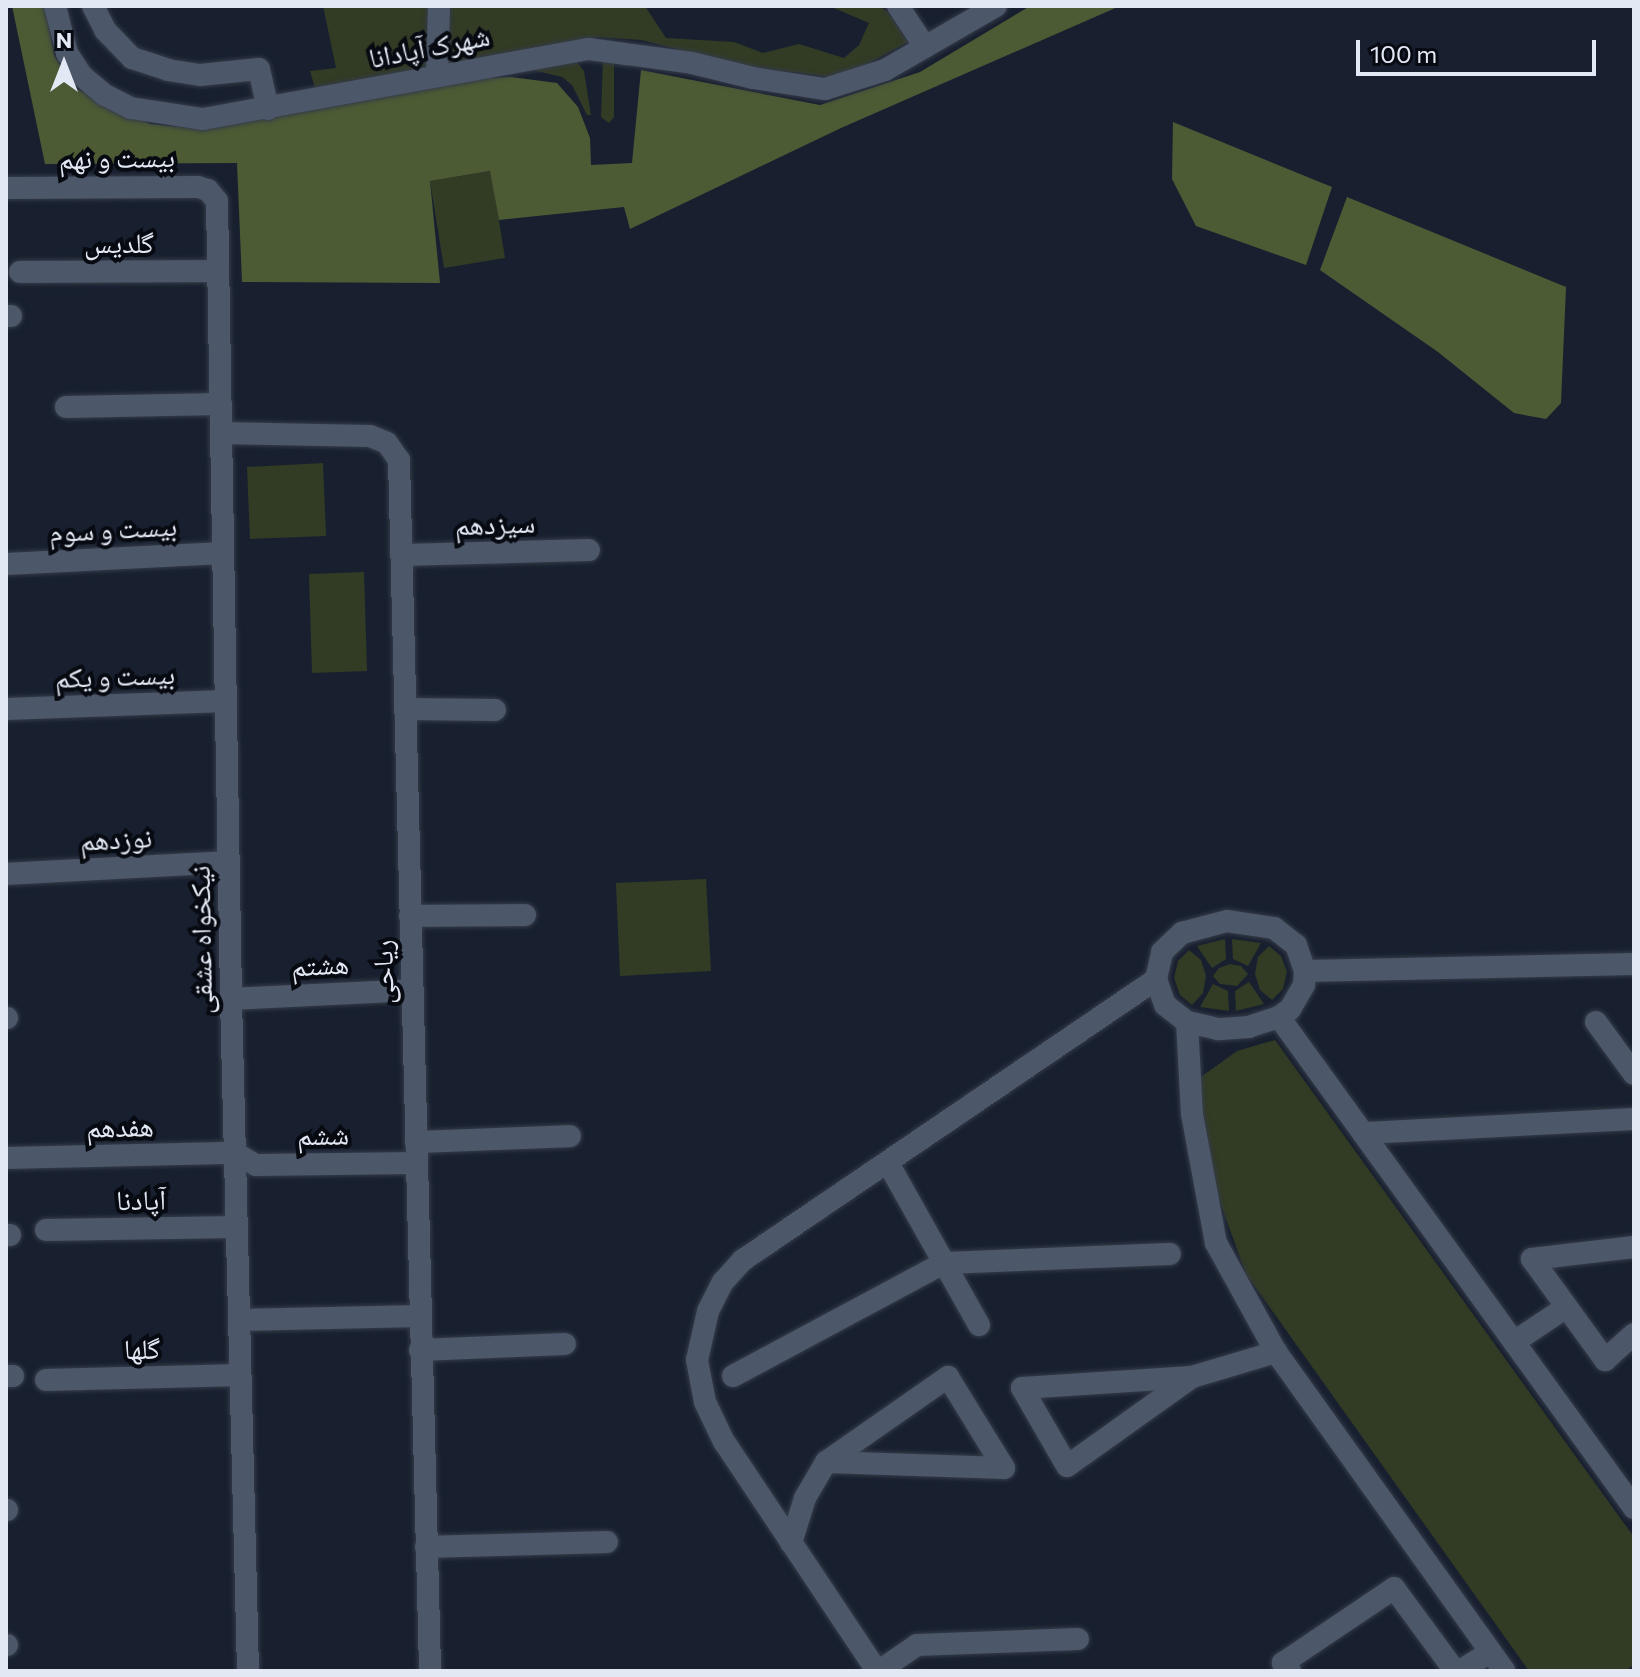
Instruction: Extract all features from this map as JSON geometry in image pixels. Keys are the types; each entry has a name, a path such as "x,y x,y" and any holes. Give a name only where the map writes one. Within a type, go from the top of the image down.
{"street":[{"path":"55,9 94,6 105,30 132,58 168,70 200,75 259,69 268,109"},
{"path":"437,74 439,6"},
{"name":"شهرک آپادانا","path":"55,9 67,53 82,76 105,95 131,108 203,119 268,109 437,74 589,49 692,63 753,78 825,89 885,70 996,6"},
{"path":"902,7 925,47"},
{"name":"بیست و نهم","path":"6,188 198,187 208,190 217,207"},
{"name":"نیکخواه عشقی","path":"217,207 228,862 248,1671"},
{"name":"گلدیس","path":"20,272 218,271"},
{"path":"66,407 221,404"},
{"name":"ریاحی","path":"221,433 370,436 387,443 399,460 430,1671"},
{"name":"سیزدهم","path":"402,555 589,550"},
{"name":"بیست و سوم","path":"6,564 223,553"},
{"name":"بیست و یکم","path":"6,709 226,701"},
{"path":"405,709 495,710"},
{"name":"نوزدهم","path":"6,874 228,862"},
{"path":"410,916 525,915"},
{"path":"1227,921 1258,923 1286,935 1302,957 1305,971 1299,998 1279,1017 1234,1029 1187,1022 1165,1005 1156,979 1157,965 1171,941 1197,927 1227,921"},
{"path":"1305,971 1634,964"},
{"path":"1078,1639 917,1645 878,1671 724,1442 705,1402 697,1360 708,1311 723,1282 743,1260 1156,979"},
{"name":"هشتم","path":"231,999 412,990"},
{"path":"1279,1017 1366,1133 1634,1508"},
{"path":"1187,1022 1192,1114 1216,1243 1276,1352 1498,1662 1458,1671 1394,1588 1283,1663 1290,1671"},
{"path":"1596,1022 1634,1074"},
{"path":"1366,1133 1634,1119"},
{"name":"ششم","path":"235,1153 256,1165 416,1153 570,1136"},
{"name":"هفدهم","path":"6,1158 235,1153"},
{"path":"888,1163 979,1325"},
{"name":"آپادنا","path":"46,1230 237,1227"},
{"path":"1634,1247 1532,1259 1605,1360 1634,1334"},
{"path":"733,1376 944,1263 1170,1254"},
{"path":"1514,1342 1565,1308"},
{"path":"239,1320 420,1316"},
{"path":"420,1350 565,1344"},
{"path":"1192,1377 1067,1466 1022,1388 1192,1377 1276,1352"},
{"name":"گلها","path":"46,1380 240,1375"},
{"path":"791,1543 805,1498 826,1462 948,1377 1004,1468 826,1462"},
{"path":"426,1547 607,1542"}],"green space":[{"path":"12,6 45,6 54,55 73,87 150,124 200,129 452,80 511,77 557,83 578,107 590,138 591,165 632,163 641,70 820,105 920,72 1030,6 1120,6 841,128 630,229 624,207 499,220 490,171 430,181 440,283 242,282 237,163 45,164"},
{"path":"323,6 645,6 666,38 734,42 763,53 799,44 844,58 859,45 869,23 829,6 879,6 888,12 908,42 867,64 832,77 745,66 641,40 597,37 315,88 310,71 336,68"},
{"path":"603,60 613,61 614,64 614,117 609,123 601,117"},
{"path":"576,61 584,71 591,115 587,115 572,85 562,77 532,70"},
{"path":"1173,122 1332,187 1306,265 1196,226 1172,179"},
{"path":"491,171 505,258 444,268 430,181"},
{"path":"1347,197 1566,287 1561,403 1546,419 1514,413 1438,352 1320,270"},
{"path":"323,463 326,536 250,539 247,467"},
{"path":"364,572 367,671 312,673 309,574"},
{"path":"706,879 711,971 620,976 616,883"},
{"path":"1225,939 1226,959 1212,968 1197,946"},
{"path":"1232,939 1261,943 1248,966 1233,959"},
{"path":"1269,946 1281,956 1287,972 1283,989 1272,1000 1260,990 1255,974 1258,957"},
{"path":"1189,950 1201,960 1206,976 1203,993 1192,1005 1180,995 1174,978 1178,961"},
{"path":"1230,964 1241,966 1248,974 1237,986 1220,984 1213,976 1219,968"},
{"path":"1249,982 1264,1004 1236,1011 1235,991"},
{"path":"1213,984 1228,991 1229,1011 1200,1007"},
{"path":"1275,1040 1634,1537 1634,1665 1625,1671 1529,1671 1246,1274 1217,1194 1198,1079 1237,1051"}]}
